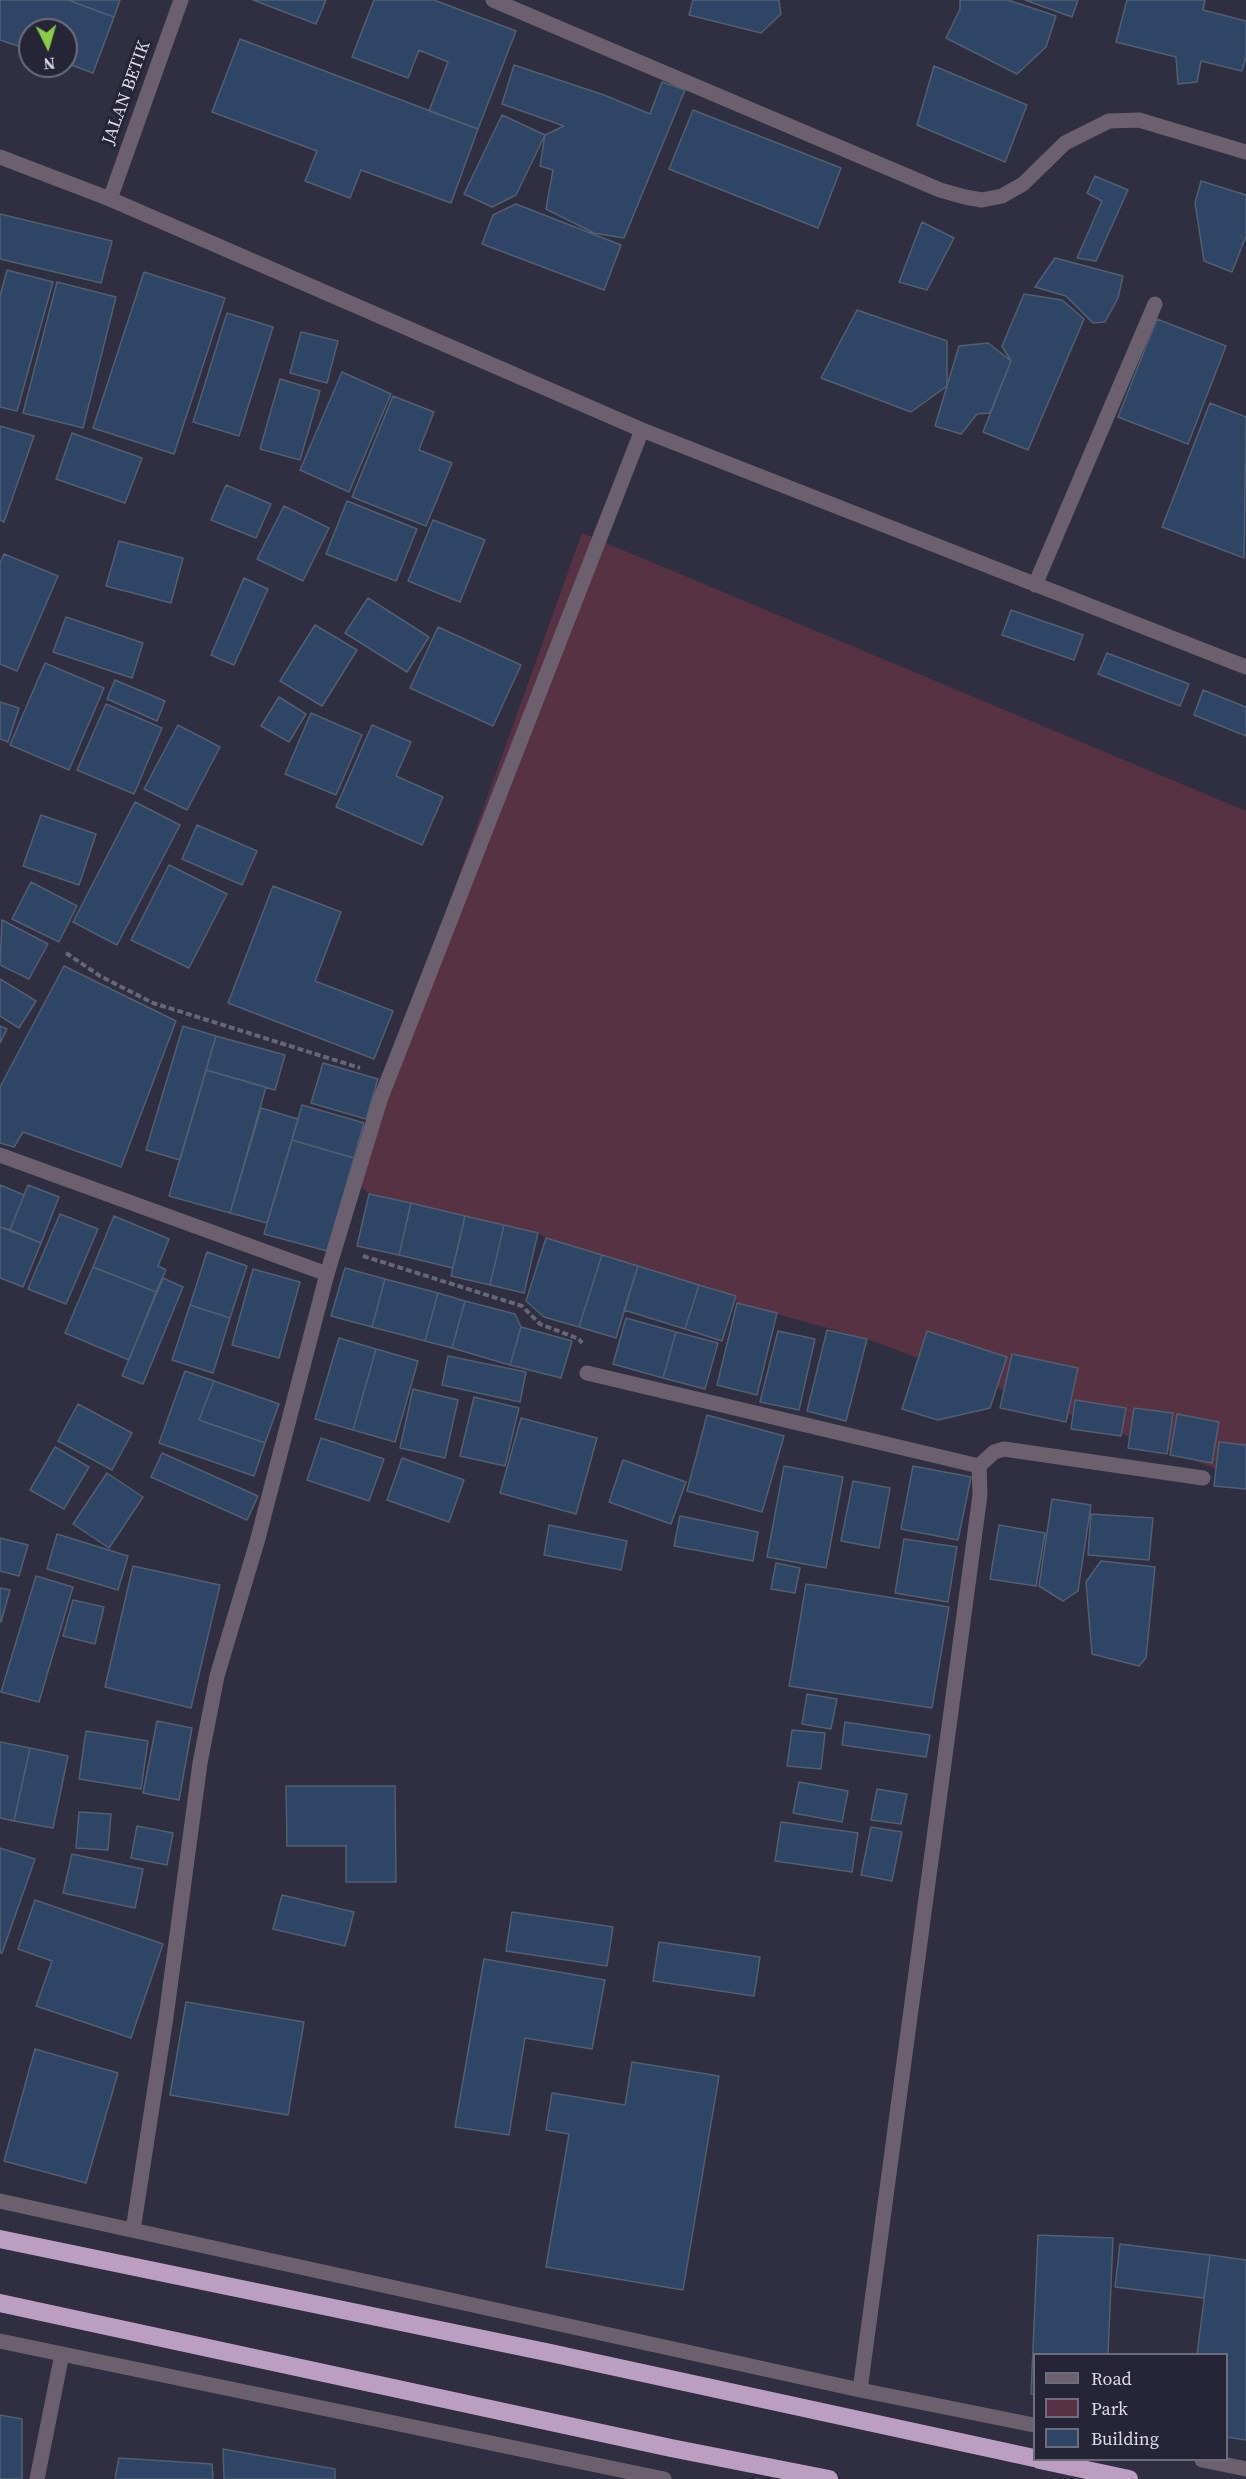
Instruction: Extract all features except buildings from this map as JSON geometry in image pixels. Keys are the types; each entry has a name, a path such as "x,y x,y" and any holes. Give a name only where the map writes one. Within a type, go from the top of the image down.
{"highway":[{"path":"0,2239 546,2352 1033,2458"},
{"path":"0,2303 671,2448 829,2479"},
{"path":"1045,2461 1130,2479"}],"street":[{"name":"JALAN BETIK","path":"110,199 181,0"},
{"path":"493,0 940,190 965,197 982,200 1002,196 1023,184 1065,143 1109,121 1139,120 1246,152"},
{"path":"0,157 110,199 642,430 1246,667"},
{"path":"1035,585 1155,304"},
{"path":"133,2230 166,2017 200,1763 217,1676 257,1542 327,1274 389,1077 642,430"},
{"path":"0,1155 327,1274"},
{"path":"587,1373 979,1466"},
{"path":"860,2390 979,1503 979,1466 994,1452 1004,1449 1203,1478"},
{"path":"0,2201 860,2390 1033,2426"},
{"path":"0,2342 664,2479"},
{"path":"37,2479 62,2354"},
{"path":"1207,2461 1246,2469"}],"path":[{"path":"66,952 100,976 153,1003 389,1077"},
{"path":"336,1247 522,1306 540,1324 579,1339 584,1346 587,1373"}],"green space":[{"path":"582,533 1246,811 1246,1480 867,1339 737,1303 736,1296 546,1238 538,1233 369,1194 355,1181 447,909"}]}
